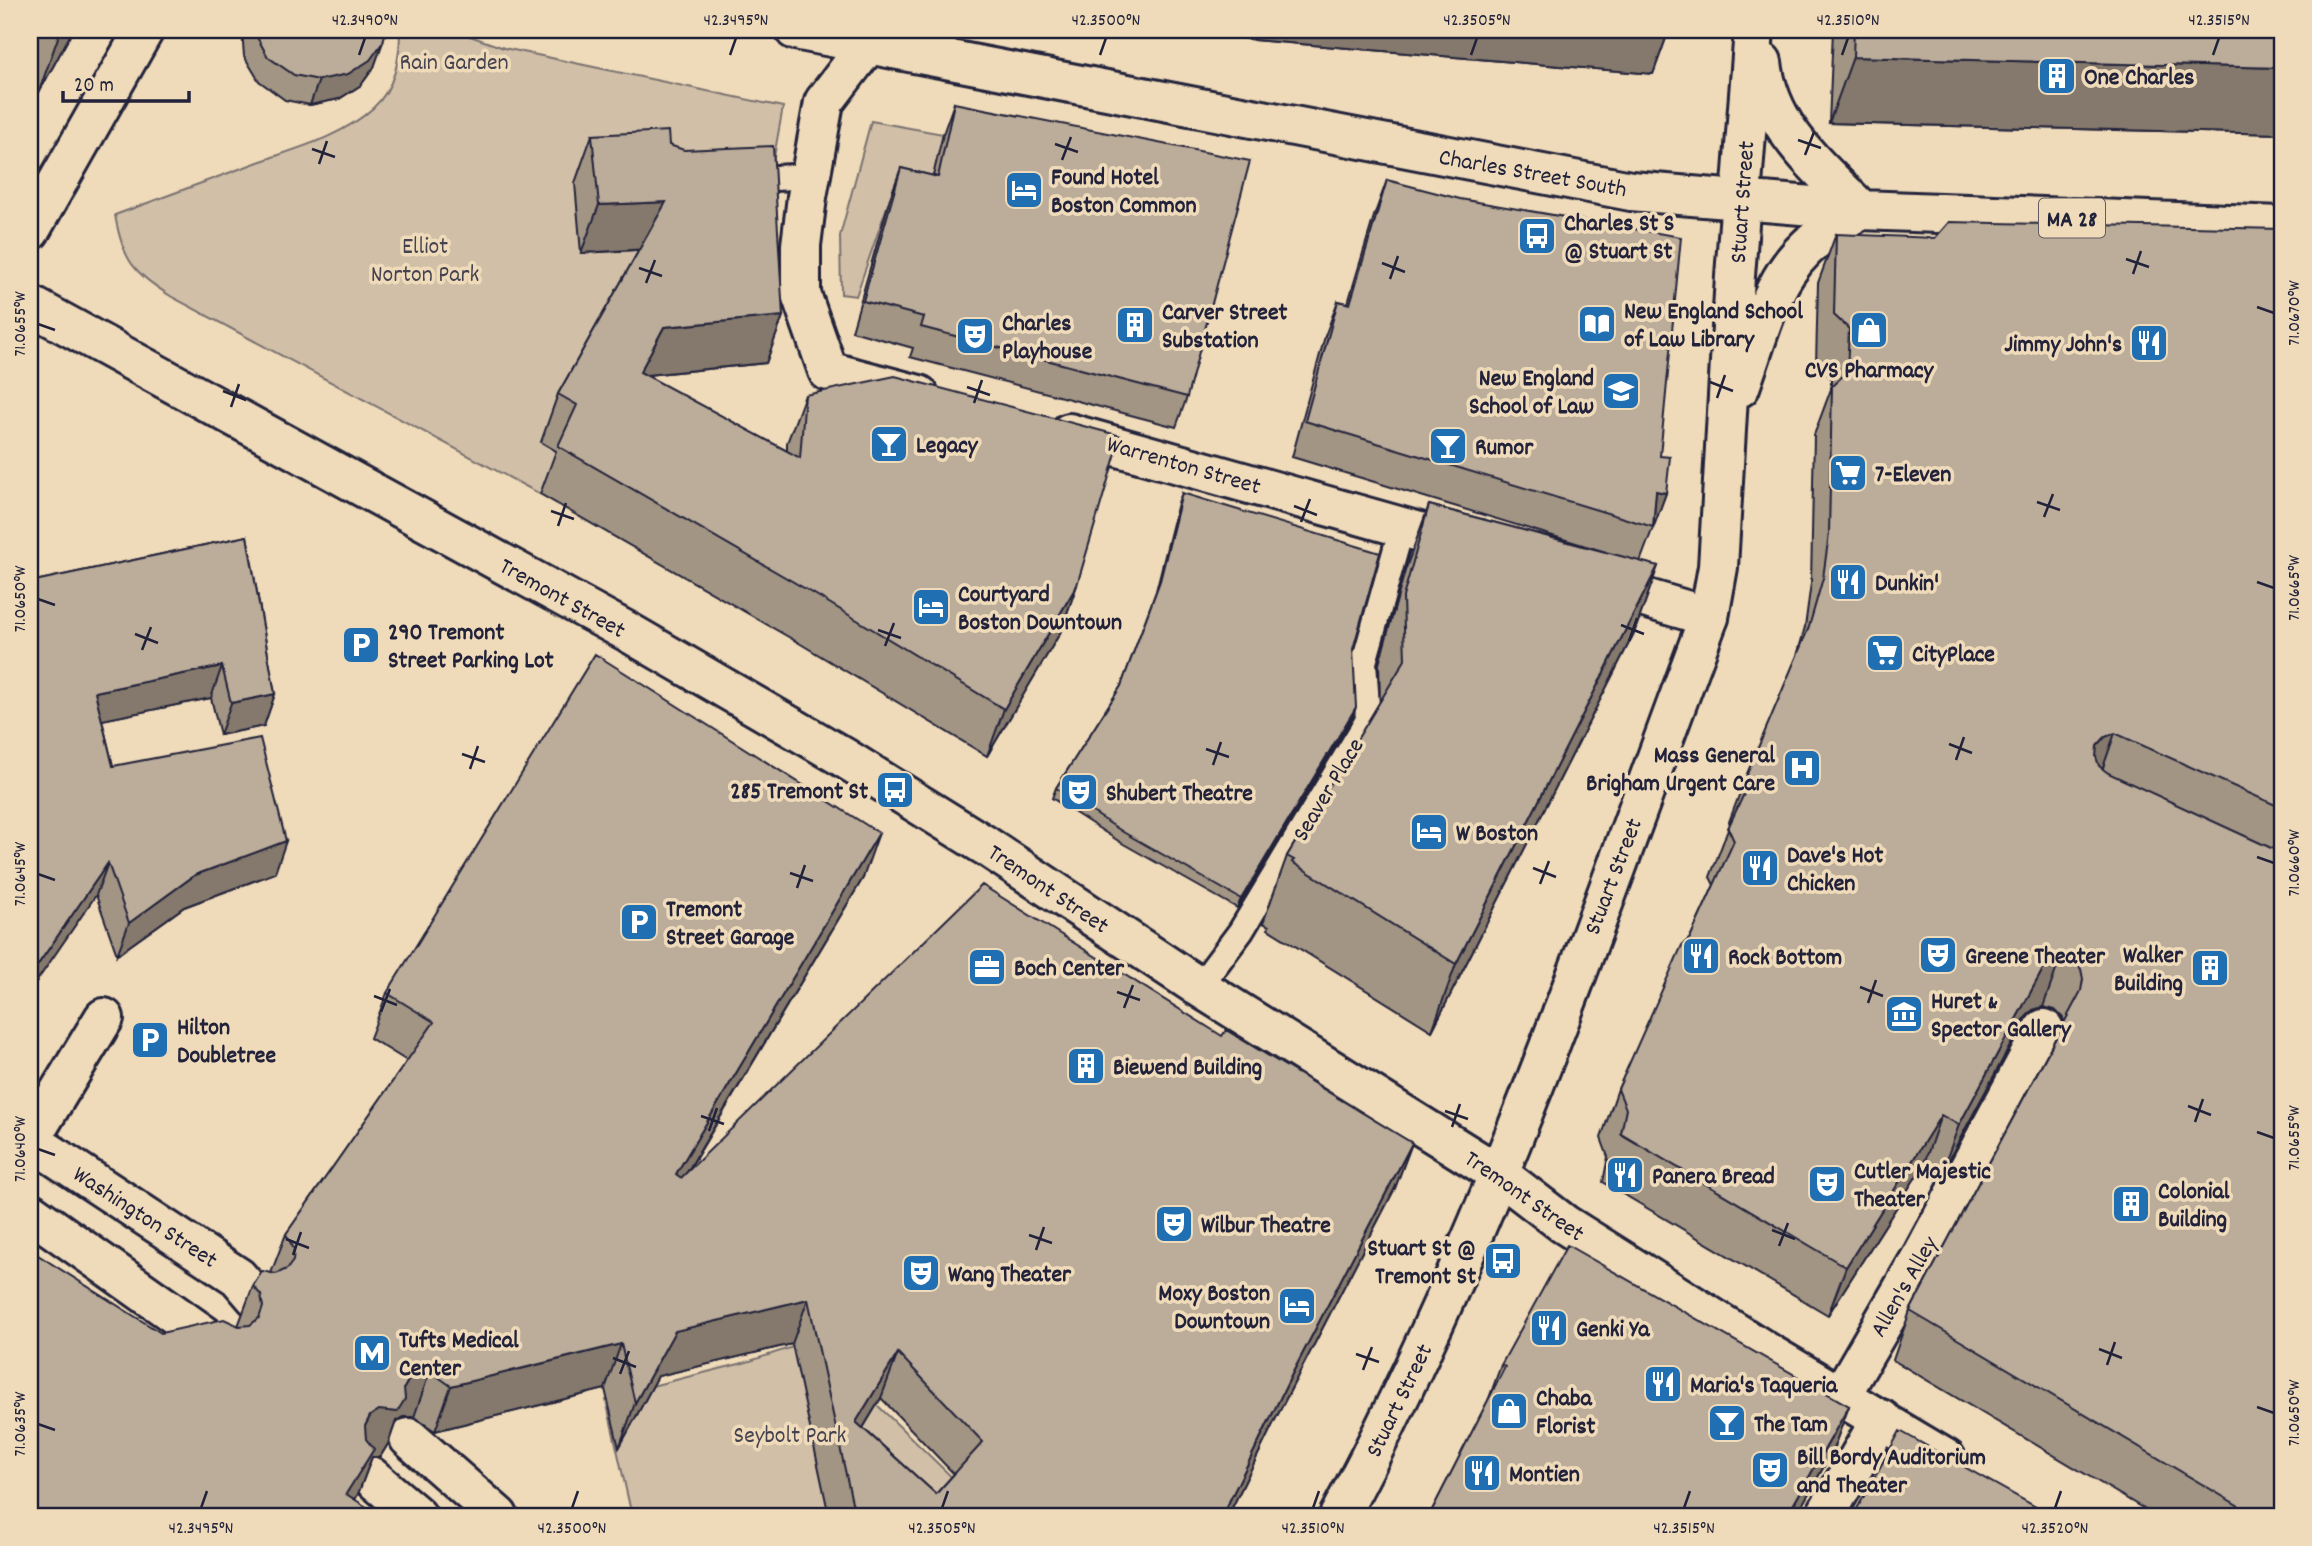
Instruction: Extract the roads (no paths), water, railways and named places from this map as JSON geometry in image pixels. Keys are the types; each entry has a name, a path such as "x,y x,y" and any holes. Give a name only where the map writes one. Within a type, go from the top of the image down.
{"main road":[{"path":"30,231 145,30"},
{"name":"Charles Street South","path":"795,30 874,37 1631,191 1861,210 2282,226"},
{"path":"1725,429 1782,278 1795,256 1814,237 1861,210 1806,156 1788,135 1775,113 1756,30"},
{"name":"Stuart Street","path":"1339,1516 1388,1425 1443,1308 1500,1175 1709,617 1718,567 1725,429 1756,30"},
{"path":"874,37 824,102 801,245 801,294 828,371 949,402"},
{"name":"Tremont Street","path":"30,305 628,632 843,757 986,846 1199,987 1500,1175 1564,1224 1773,1356 1972,1475"},
{"name":"Warrenton Street","path":"1029,423 1150,454 1509,558"},
{"path":"1562,573 1709,617"},
{"path":"30,1140 104,1017"},
{"name":"Allen's Alley","path":"1841,1395 1923,1254 2044,1029"},
{"name":"Washington Street","path":"30,1140 238,1277 256,1298"},
{"path":"30,1212 225,1350"},
{"path":"1825,1516 1881,1419"},
{"path":"409,1438 498,1516"},
{"path":"370,1476 417,1516"}],"lane":[{"path":"716,181 810,176"},
{"name":"Seaver Place","path":"1199,987 1241,931 1368,720 1364,662 1402,527"}],"place":[{"name":"One Charles","path":"2057,76"},
{"name":"Found Hotel Boston Common","path":"1024,190"},
{"name":"Charles St S @ Stuart St","path":"1537,236"},
{"name":"New England School of Law Library","path":"1597,324"},
{"name":"Carver Street Substation","path":"1135,325"},
{"name":"CVS Pharmacy","path":"1869,330"},
{"name":"Charles Playhouse","path":"975,336"},
{"name":"Jimmy John's","path":"2149,343"},
{"name":"New England School of Law","path":"1621,391"},
{"name":"Legacy","path":"889,444"},
{"name":"Rumor","path":"1448,446"},
{"name":"7-Eleven","path":"1848,473"},
{"name":"Dunkin'","path":"1848,582"},
{"name":"Courtyard Boston Downtown","path":"931,607"},
{"name":"290 Tremont Street Parking Lot","path":"361,645"},
{"name":"CityPlace","path":"1885,653"},
{"name":"Mass General Brigham Urgent Care","path":"1802,768"},
{"name":"285 Tremont St","path":"895,790"},
{"name":"Shubert Theatre","path":"1079,792"},
{"name":"W Boston","path":"1429,832"},
{"name":"Dave's Hot Chicken","path":"1760,868"},
{"name":"Tremont Street Garage","path":"639,922"},
{"name":"Greene Theater","path":"1938,955"},
{"name":"Rock Bottom","path":"1701,956"},
{"name":"Boch Center","path":"987,967"},
{"name":"Walker Building","path":"2210,968"},
{"name":"Huret & Spector Gallery","path":"1904,1014"},
{"name":"Hilton Doubletree","path":"150,1040"},
{"name":"Biewend Building","path":"1086,1066"},
{"name":"Panera Bread","path":"1625,1175"},
{"name":"Cutler Majestic Theater","path":"1827,1184"},
{"name":"Colonial Building","path":"2131,1204"},
{"name":"Wilbur Theatre","path":"1174,1224"},
{"name":"Stuart St @ Tremont St","path":"1503,1261"},
{"name":"Wang Theater","path":"921,1273"},
{"name":"Moxy Boston Downtown","path":"1297,1306"},
{"name":"Genki Ya","path":"1549,1328"},
{"name":"Tufts Medical Center","path":"372,1353"},
{"name":"Maria's Taqueria","path":"1663,1384"},
{"name":"Chaba Florist","path":"1509,1411"},
{"name":"The Tam","path":"1727,1423"},
{"name":"Bill Bordy Auditorium and Theater","path":"1770,1470"},
{"name":"Montien","path":"1482,1473"}],"park label":[{"name":"Rain Garden","path":"454,61"},
{"name":"Elliot Norton Park","path":"425,259"},
{"name":"Seybolt Park","path":"790,1434"}]}
